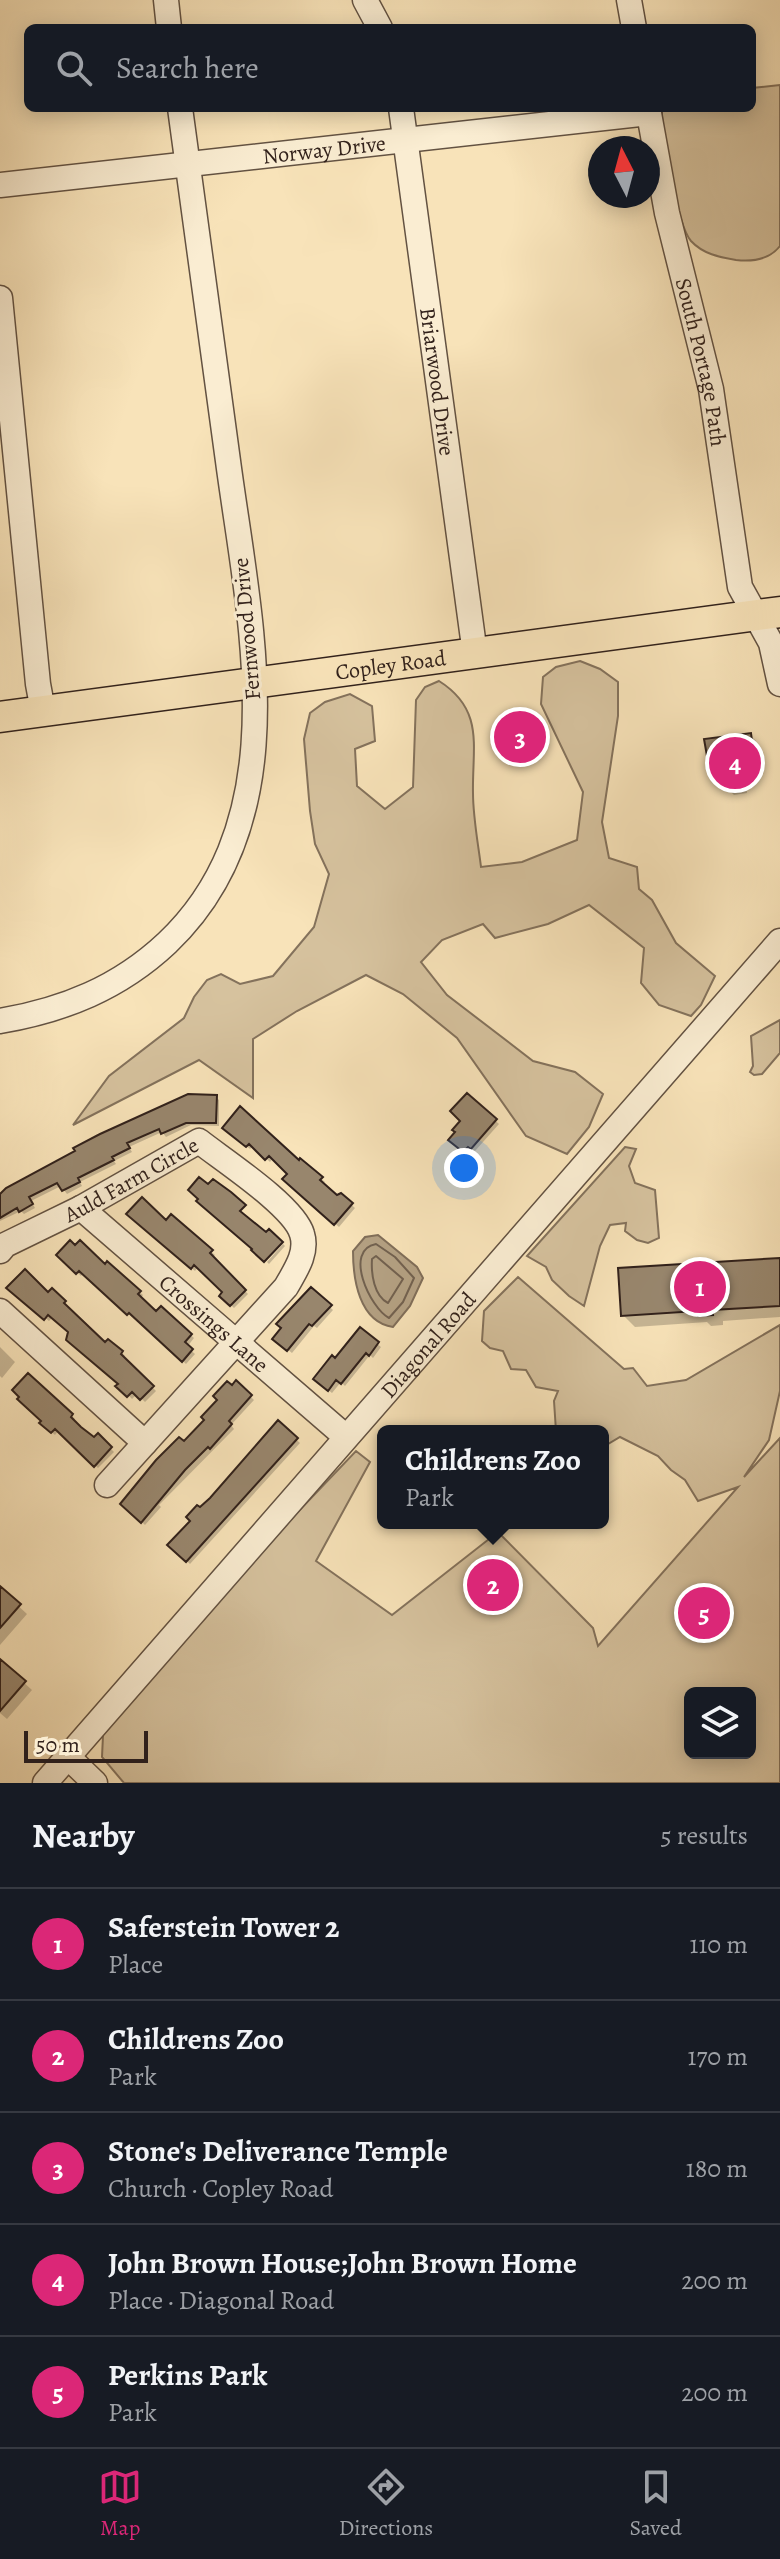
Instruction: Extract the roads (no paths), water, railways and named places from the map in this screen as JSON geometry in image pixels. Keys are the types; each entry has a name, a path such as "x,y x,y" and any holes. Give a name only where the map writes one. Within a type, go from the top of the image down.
{"main road":[{"name":"Copley Road","path":"0,717 769,614"}],"street":[{"path":"166,0 169,24"},
{"path":"365,0 378,24"},
{"path":"629,0 633,24"},
{"name":"Fernwood Drive","path":"0,1021 38,1014 101,991 151,958 194,915 220,874 242,820 252,755 255,682 181,112"},
{"name":"Briarwood Drive","path":"402,112 475,654"},
{"name":"Norway Drive","path":"0,185 406,141 633,112"},
{"name":"South Portage Path","path":"649,112 667,213 711,389 740,587 769,614"},
{"path":"0,298 43,711"},
{"path":"769,614 771,643 780,684"},
{"name":"Diagonal Road","path":"45,1783 780,941"},
{"name":"Auld Farm Circle","path":"0,1251 5,1245 81,1208 199,1141 289,1211 302,1234 302,1258 286,1287 107,1485"},
{"name":"Crossings Lane","path":"81,1208 346,1437"},
{"path":"0,1311 145,1443"},
{"path":"68,1757 95,1783"}],"water":[{"path":"378,1235 417,1267 423,1278 410,1306 393,1327 372,1317 365,1308 354,1274 353,1251 365,1237"}],"place":[{"name":"Stone's Deliverance Temple","path":"520,737"},
{"name":"John Brown House;John Brown Home","path":"735,763"},
{"name":"Saferstein Tower 2","path":"700,1287"},
{"name":"Childrens Zoo","path":"493,1585"},
{"name":"Perkins Park","path":"704,1613"}]}
